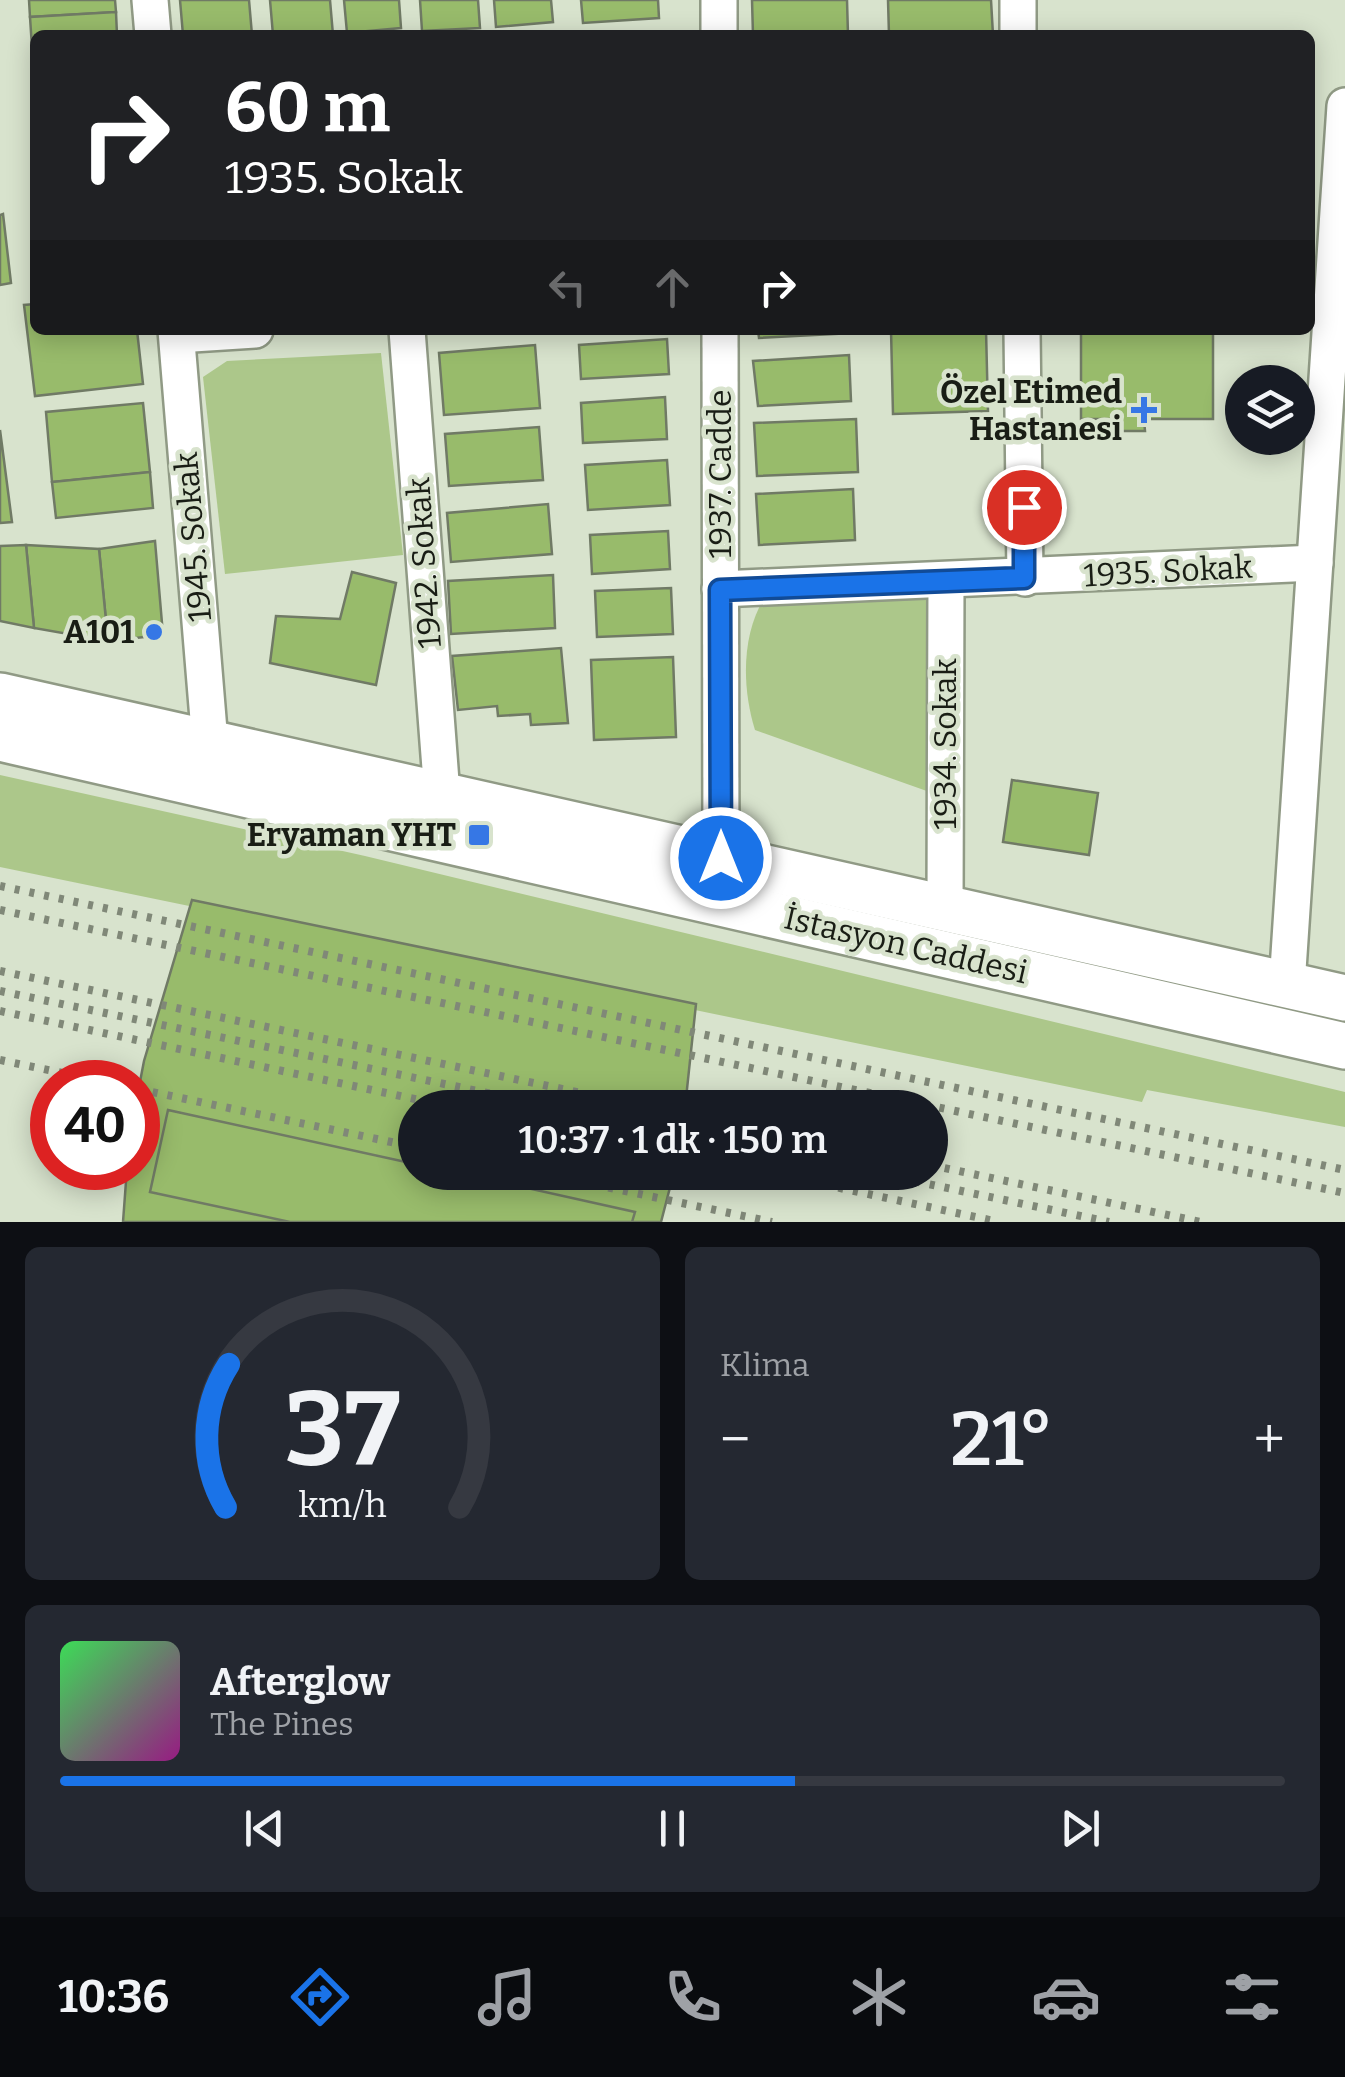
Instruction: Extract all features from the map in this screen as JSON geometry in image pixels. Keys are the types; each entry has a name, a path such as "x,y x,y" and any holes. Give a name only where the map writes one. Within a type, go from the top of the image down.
{"main road":[{"name":"İstasyon Caddesi","path":"0,696 1345,998"},
{"name":"İstasyon Caddesi","path":"0,738 1345,1046"}],"street":[{"path":"150,0 153,30"},
{"path":"719,0 719,30"},
{"path":"1018,0 1018,30"},
{"path":"1287,985 1345,106"},
{"name":"1945. Sokak","path":"176,335 210,743"},
{"name":"1942. Sokak","path":"407,335 442,796"},
{"name":"1937. Cadde","path":"720,335 721,858"},
{"path":"1022,335 1024,578"},
{"name":"1935. Sokak","path":"720,590 1316,563"},
{"name":"1934. Sokak","path":"944,908 946,581"}],"green space":[{"path":"381,353 403,555 225,574 203,377 227,361"},
{"path":"939,591 938,795 755,730 746,662 751,628 765,597"},
{"path":"0,775 365,856 1345,1092 1345,1127 1147,1090 1142,1102 0,867"}],"building":[{"path":"29,0 115,0 116,12 30,17"},
{"path":"180,0 249,0 252,30 183,30"},
{"path":"270,0 330,0 333,30 273,30"},
{"path":"344,0 399,0 401,28 347,30"},
{"path":"420,0 478,0 480,28 422,30"},
{"path":"494,0 551,0 553,22 496,27"},
{"path":"581,0 658,0 659,18 583,23"},
{"path":"752,0 847,0 848,30 753,30"},
{"path":"888,0 991,0 993,30 889,30"},
{"path":"116,12 117,30 31,30 30,17"},
{"path":"3,214 11,283 0,285 0,215"},
{"path":"30,304 30,335 138,335 143,384 35,396 24,305"},
{"path":"759,335 815,335 759,338"},
{"path":"891,335 986,335 988,411 893,414"},
{"path":"1081,335 1213,335 1213,419 1144,419 1145,431 1118,431 1118,419 1081,419"},
{"path":"667,339 669,374 581,379 579,345"},
{"path":"535,345 540,408 444,415 439,353"},
{"path":"849,355 851,401 758,406 753,361"},
{"path":"665,397 667,439 583,443 581,403"},
{"path":"143,403 150,472 52,482 46,412"},
{"path":"856,419 858,472 757,476 754,423"},
{"path":"539,427 543,480 449,486 445,434"},
{"path":"0,430 12,522 0,523"},
{"path":"667,460 670,505 588,510 585,465"},
{"path":"150,472 153,508 56,518 52,482"},
{"path":"853,489 855,540 759,545 756,494"},
{"path":"548,504 552,554 451,562 447,513"},
{"path":"668,531 670,569 592,574 590,535"},
{"path":"155,541 163,635 108,641 99,549"},
{"path":"26,545 99,549 108,641 34,628"},
{"path":"26,545 34,628 0,621 0,546"},
{"path":"352,572 396,583 376,685 270,663 276,616 340,619"},
{"path":"553,575 555,628 451,634 448,581"},
{"path":"671,588 673,634 597,637 595,591"},
{"path":"561,648 568,723 531,725 530,714 498,716 497,706 458,710 452,656"},
{"path":"673,657 676,737 594,740 591,660"},
{"path":"1012,780 1098,793 1089,855 1003,842"},
{"path":"192,900 696,1004 687,1090 398,1090 398,1190 669,1190 661,1222 123,1222 125,1190 160,1190 160,1060 144,1060"},
{"path":"168,1110 398,1160 398,1190 536,1190 635,1212 632,1222 290,1222 150,1192 160,1190 160,1146"}],"railway":[{"path":"0,886 1345,1170"},
{"path":"0,910 1345,1193"},
{"path":"0,971 567,1090"},
{"path":"0,991 473,1090"},
{"path":"0,1011 398,1095"},
{"path":"0,1060 30,1066"},
{"path":"160,1094 398,1143"},
{"path":"948,1169 1201,1222"},
{"path":"948,1188 1109,1222"},
{"path":"620,1190 772,1222"},
{"path":"849,1190 999,1222"}],"place":[{"name":"Özel Etimed Hastanesi","path":"1144,410"},
{"name":"A101","path":"154,632"},
{"name":"Eryaman YHT","path":"479,835"}],"route":[{"path":"721,858 720,590 1024,578 1024,507"}]}
